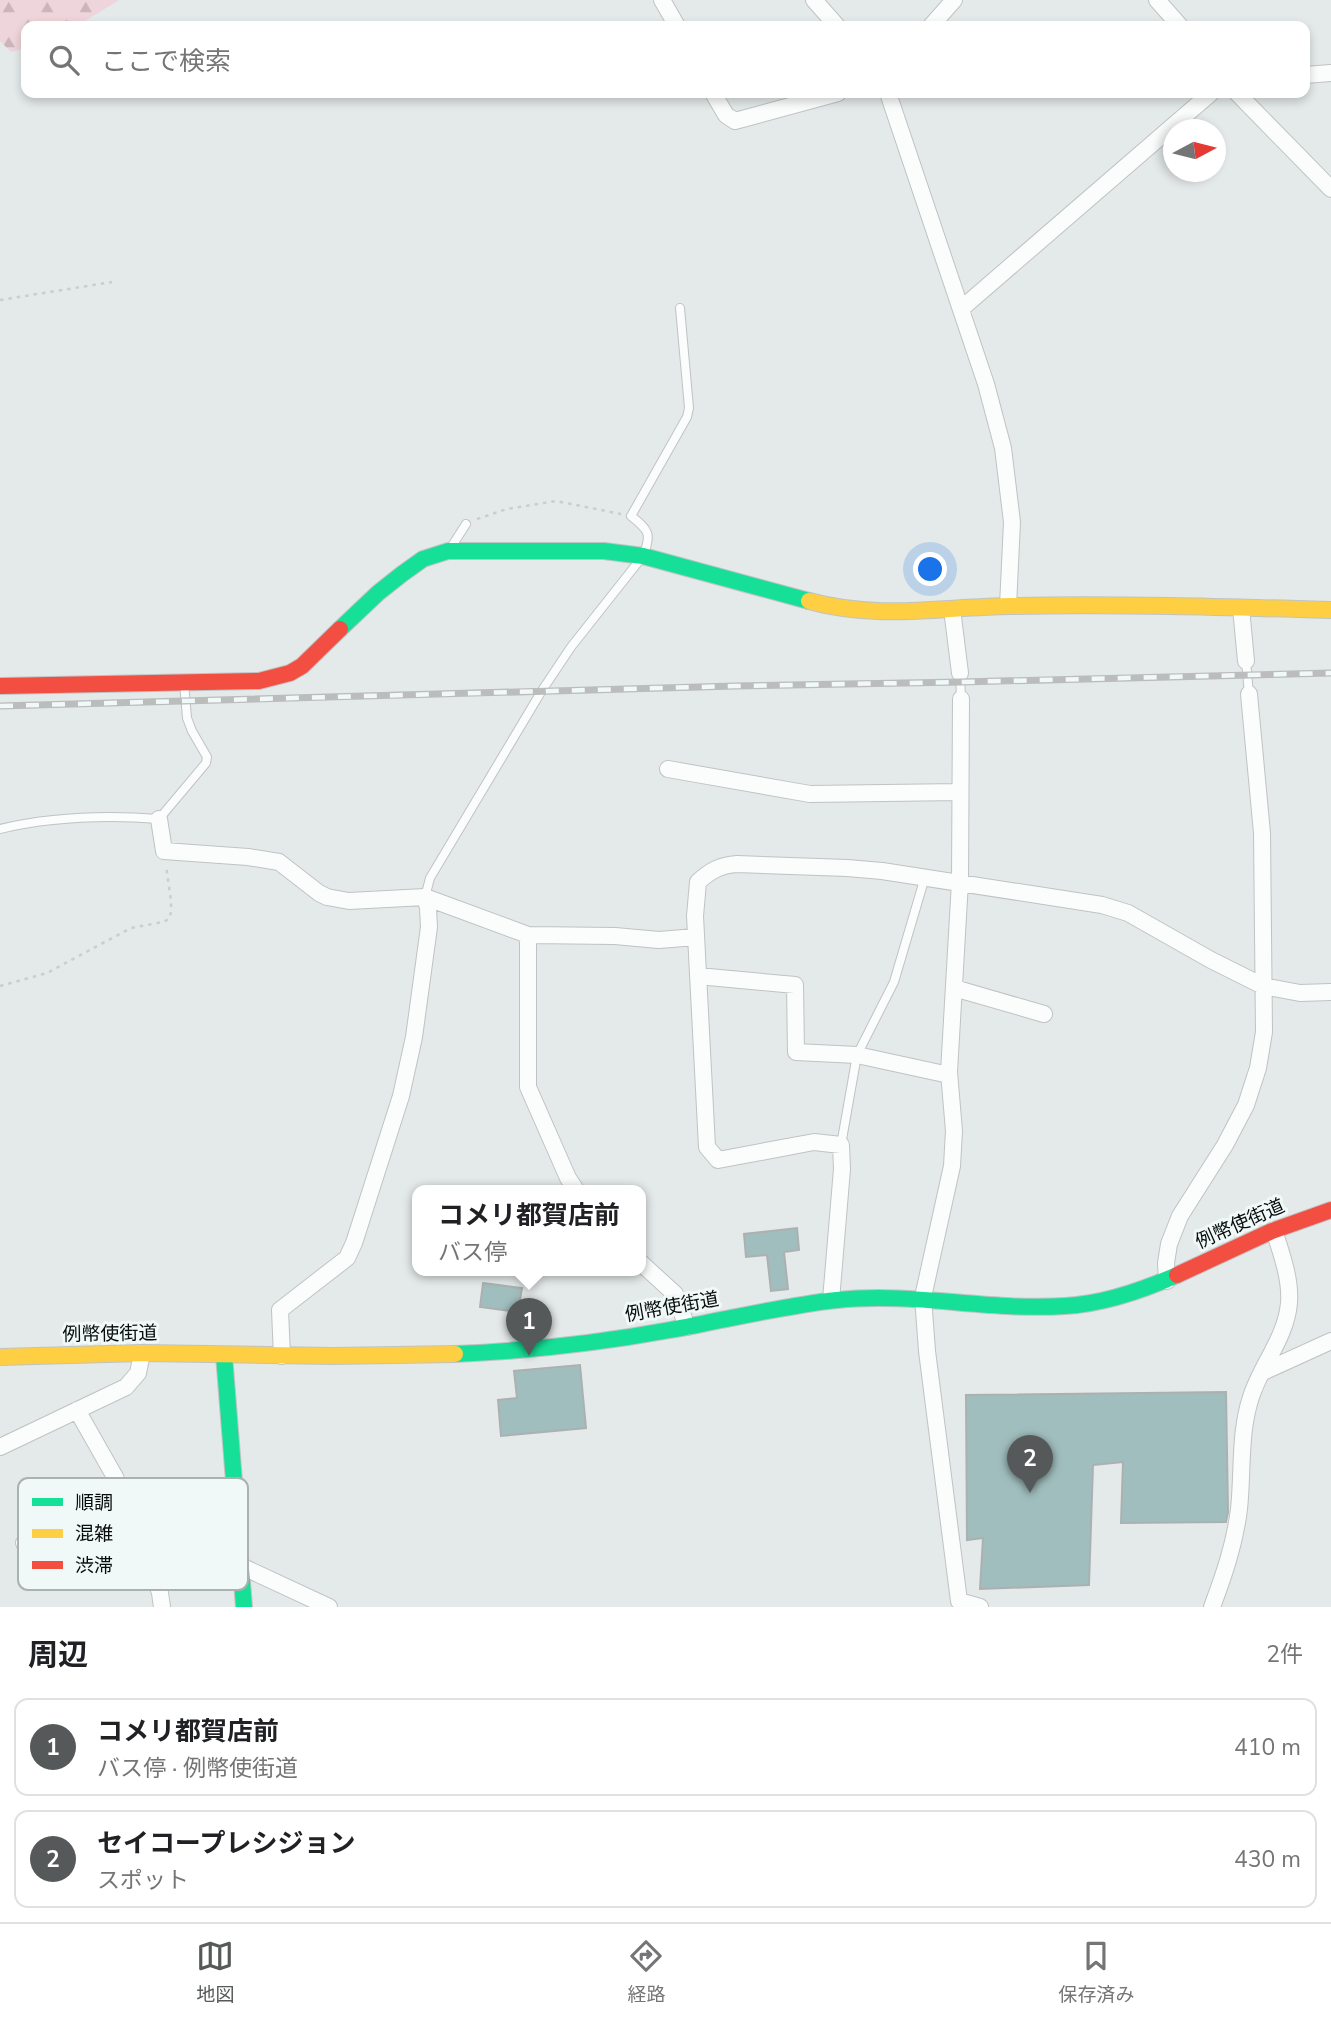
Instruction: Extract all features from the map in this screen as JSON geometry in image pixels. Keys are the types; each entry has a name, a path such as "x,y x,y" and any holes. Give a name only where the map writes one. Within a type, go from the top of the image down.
{"street":[{"path":"663,0 674,21"},
{"path":"814,0 833,21"},
{"path":"935,21 954,0"},
{"path":"1157,0 1176,21"},
{"path":"1310,75 1331,73"},
{"path":"716,98 726,116 734,121 819,98"},
{"path":"890,98 986,384 1003,448 1012,522 1008,606"},
{"path":"961,309 1205,98"},
{"path":"1242,98 1331,190"},
{"path":"0,686 260,681 290,673 302,666 378,593 402,574 423,559 448,551 604,551 643,556 830,607 890,613 1008,606 1146,605 1331,610"},
{"path":"1241,608 1246,661"},
{"path":"952,610 960,673"},
{"path":"1167,1281 1169,1244 1180,1216 1246,1105 1258,1068 1264,1032 1262,833 1249,694"},
{"path":"961,699 961,882 949,1075 954,1131 952,1166 923,1297 932,1392 960,1601 980,1607"},
{"path":"668,769 810,794 960,792"},
{"path":"159,819 164,851 279,862 327,897 349,901 425,897 528,935 615,936 659,940 696,937"},
{"path":"831,1300 842,1169 841,1145 814,1142 718,1160 707,1147 695,916 698,882 706,874 722,865 772,864 847,868 1077,900 1128,913 1263,986 1300,993 1331,992"},
{"path":"282,1356 280,1310 347,1258 401,1096 414,1037 429,927 425,897"},
{"path":"528,935 528,1087 573,1185"},
{"path":"698,976 795,985 796,1052 858,1055 949,1075"},
{"path":"954,988 1044,1014"},
{"name":"例幣使街道","path":"0,1357 142,1353 369,1357 524,1350 651,1333 762,1311 863,1297 923,1297 1029,1307 1069,1306 1111,1299 1167,1281 1274,1230 1331,1210"},
{"path":"1212,1607 1233,1547 1239,1508 1245,1422 1251,1396 1280,1337 1289,1304 1287,1275 1274,1230"},
{"path":"646,1268 675,1294 687,1327"},
{"path":"1263,1372 1331,1341"},
{"path":"0,1447 125,1387 138,1373 142,1353"},
{"path":"224,1355 234,1478"},
{"path":"77,1410 115,1478"},
{"path":"248,1569 329,1607"}],"lane":[{"path":"425,897 430,878 541,692 571,647 643,556 647,547 648,533 644,526 631,516 687,417 689,408 680,308"},
{"path":"448,551 466,524"},
{"path":"1246,661 1249,694"},
{"path":"960,673 961,699"},
{"path":"0,828 51,820 134,817 159,819 206,763 207,757 187,718 184,683"},
{"path":"841,1145 858,1055 894,982 925,877"}],"path":[{"path":"0,300 113,282"},
{"path":"466,524 507,509 556,501 631,516"},
{"path":"0,986 47,972 131,928 169,919 171,901 164,851"}],"green space":[{"path":"0,0 119,0 85,21 21,21 21,49 11,52 0,41"}],"building":[{"path":"797,1228 799,1250 784,1252 788,1289 771,1291 767,1255 746,1257 744,1234"},
{"path":"483,1283 522,1288 518,1312 480,1307"},
{"path":"580,1365 586,1428 501,1436 498,1400 517,1398 514,1371"},
{"path":"1226,1392 1226,1522 1121,1523 1123,1462 1093,1465 1089,1585 980,1589 983,1538 967,1540 966,1395"}],"railway":[{"path":"0,706 1331,673"}],"traffic: fast":[{"path":"340,629 402,574 423,559 448,551 604,551 643,556 809,601"},
{"path":"455,1354 536,1349 617,1339 837,1300 894,1298 1008,1306 1080,1305 1122,1296 1177,1275"},
{"path":"224,1355 234,1478"},
{"path":"243,1590 244,1607"}],"traffic: slow":[{"path":"809,601 835,607 885,611 1091,605 1331,610"},
{"path":"0,1357 143,1353 334,1356 455,1354"}],"traffic: jam":[{"path":"0,686 259,681 290,673 302,666 340,629"},
{"path":"1177,1275 1272,1231 1331,1210"}],"place":[{"name":"コメリ都賀店前","path":"529,1356"},
{"name":"セイコープレシジョン","path":"1030,1493"}]}
